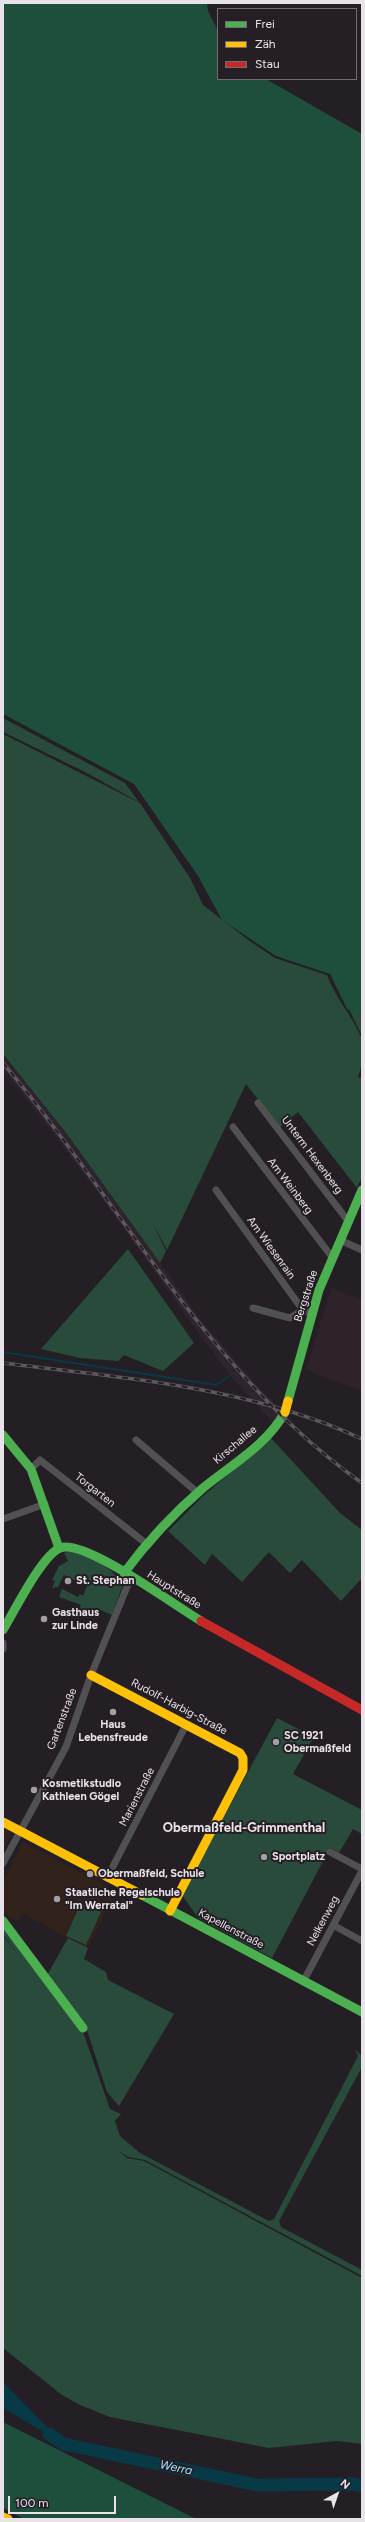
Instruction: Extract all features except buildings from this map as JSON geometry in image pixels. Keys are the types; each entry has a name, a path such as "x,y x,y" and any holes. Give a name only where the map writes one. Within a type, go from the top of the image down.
{"street":[{"name":"Unterm Hexenberg","path":"258,1103 348,1221"},
{"name":"Am Weinberg","path":"233,1127 332,1257"},
{"name":"Am Wiesenrain","path":"216,1190 303,1310"},
{"name":"Bergstraße","path":"285,1412 312,1314 332,1257 362,1190"},
{"path":"340,1240 362,1250"},
{"path":"253,1308 290,1318 303,1310 312,1314"},
{"name":"Kirschallee","path":"128,1575 148,1545 198,1493 267,1435 281,1420 285,1412"},
{"path":"3,1434 30,1469 45,1504 59,1548 42,1564 3,1630"},
{"path":"136,1440 198,1493"},
{"name":"Torgarten","path":"30,1469 40,1460 148,1545"},
{"path":"3,1519 45,1504"},
{"name":"Hauptstraße","path":"59,1548 72,1546 88,1551 198,1619 362,1710"},
{"name":"Gartenstraße","path":"3,1863 66,1747 128,1575"},
{"path":"3,1643 3,1649"},
{"name":"Rudolf-Harbig-Straße","path":"91,1675 240,1753 243,1758 243,1770 170,1911"},
{"name":"Marienstraße","path":"107,1878 186,1725"},
{"name":"Kapellenstraße","path":"3,1822 362,2012"},
{"name":"Nelkenweg","path":"303,1982 362,1870 330,1852"},
{"path":"3,1921 82,2028"},
{"path":"333,1925 362,1941"},
{"path":"3,2517 8,2519"}],"shaded area":[{"path":"3,1055 67,1134 201,1320 249,1376 281,1410 273,1423 232,1378 88,1179 3,1069"},
{"path":"331,1288 362,1300 362,1391 306,1370"},
{"path":"3,1828 9,1831 9,1839 3,1852"},
{"name":"Staatliche Regelschule \"Im Werratal\"","path":"23,1842 116,1891 88,1948 22,1914 18,1921 9,1917 3,1907 3,1882"}],"green space":[{"path":"3,3 207,3 208,11 217,29 217,80 268,80 362,134 362,1011 359,1015 347,1009 330,974 276,956 222,920 198,876 134,784 3,714"},
{"path":"3,718 125,783 139,802 85,772 3,732"},
{"path":"3,734 140,803 190,878 203,905 251,942 275,958 327,975 334,991 353,1021 361,1037 363,1046 361,1068 358,1077 362,1078 362,1177 357,1188 298,1112 280,1127 246,1084 167,1250 152,1222 166,1251 160,1263 67,1134 3,1054"},
{"path":"348,1007 359,1015 362,1012 362,1036"},
{"path":"128,1249 194,1343 163,1371 124,1355 118,1361 80,1358 41,1349"},
{"path":"271,1438 340,1513 362,1530 362,1578 341,1601 302,1560 290,1573 269,1552 242,1582 212,1554 205,1565 168,1531 203,1496"},
{"path":"72,1551 102,1563 119,1580 122,1587 112,1615 96,1608 77,1616 81,1605 59,1597 62,1589 78,1597 80,1594 83,1596 87,1586 64,1575 58,1587 52,1588 55,1581 52,1580 59,1566 68,1561 64,1553"},
{"name":"Sportplatz","path":"277,1718 314,1737 293,1774 362,1810 362,1834 353,1829 339,1853 330,1848 272,1958 198,1918 182,1895"},
{"path":"81,1903 101,1912 86,1945 66,1936"},
{"path":"3,1924 83,2032 110,2109 121,2114 115,2121 120,2136 140,2153 269,2221 274,2219 358,2056 355,2049 362,2056 362,2067 279,2221 281,2227 362,2270 362,2276 145,2160 128,2157 118,2150 127,2158 144,2161 362,2278 362,2444 337,2441 269,2448 110,2417 80,2405 62,2395 3,2348 3,1936 22,1959 3,1935"},
{"path":"68,1938 88,1948 84,1959 106,1972 108,1980 174,2014 119,2106 107,2092 86,2027 46,1977"},
{"path":"3,2422 196,2519 24,2519 3,2508"}],"water":[{"path":"3,2382 64,2444 3,2408"}],"waterway":[{"path":"3,1352 216,1385 229,1376"},
{"name":"Werra","path":"49,2434 64,2444 257,2485 353,2484 362,2486"}],"railway":[{"path":"3,1063 46,1117 169,1285 212,1340 258,1392 307,1440 362,1483"},
{"path":"3,1363 140,1380 232,1396 276,1407 320,1421 362,1439"}],"traffic: fast":[{"path":"288,1401 319,1290 362,1190"},
{"path":"124,1573 151,1539 171,1518 203,1488 248,1454 269,1435 285,1412"},
{"path":"3,1435 31,1469 59,1548"},
{"path":"3,1630 37,1572 45,1561 60,1548 72,1548 88,1553 108,1563 130,1575 201,1621"},
{"path":"142,1895 362,2012"},
{"path":"3,1921 83,2028"}],"traffic: slow":[{"path":"285,1412 288,1401"},
{"path":"91,1675 240,1753 243,1758 243,1770 170,1911"},
{"path":"3,1822 142,1895"},
{"path":"3,2517 8,2519"}],"traffic: jam":[{"path":"201,1621 362,1710"}],"place":[{"name":"St. Stephan","path":"68,1581"},
{"name":"Gasthaus zur Linde","path":"44,1619"},
{"name":"Haus Lebensfreude","path":"113,1712"},
{"name":"SC 1921 Obermaßfeld","path":"276,1742"},
{"name":"Kosmetikstudio Kathleen Gögel","path":"34,1790"},
{"name":"Sportplatz","path":"264,1857"},
{"name":"Obermaßfeld, Schule","path":"90,1874"},
{"name":"Staatliche Regelschule \"Im Werratal\"","path":"57,1899"}],"district":[{"name":"Obermaßfeld-Grimmenthal","path":"244,1828"}]}
